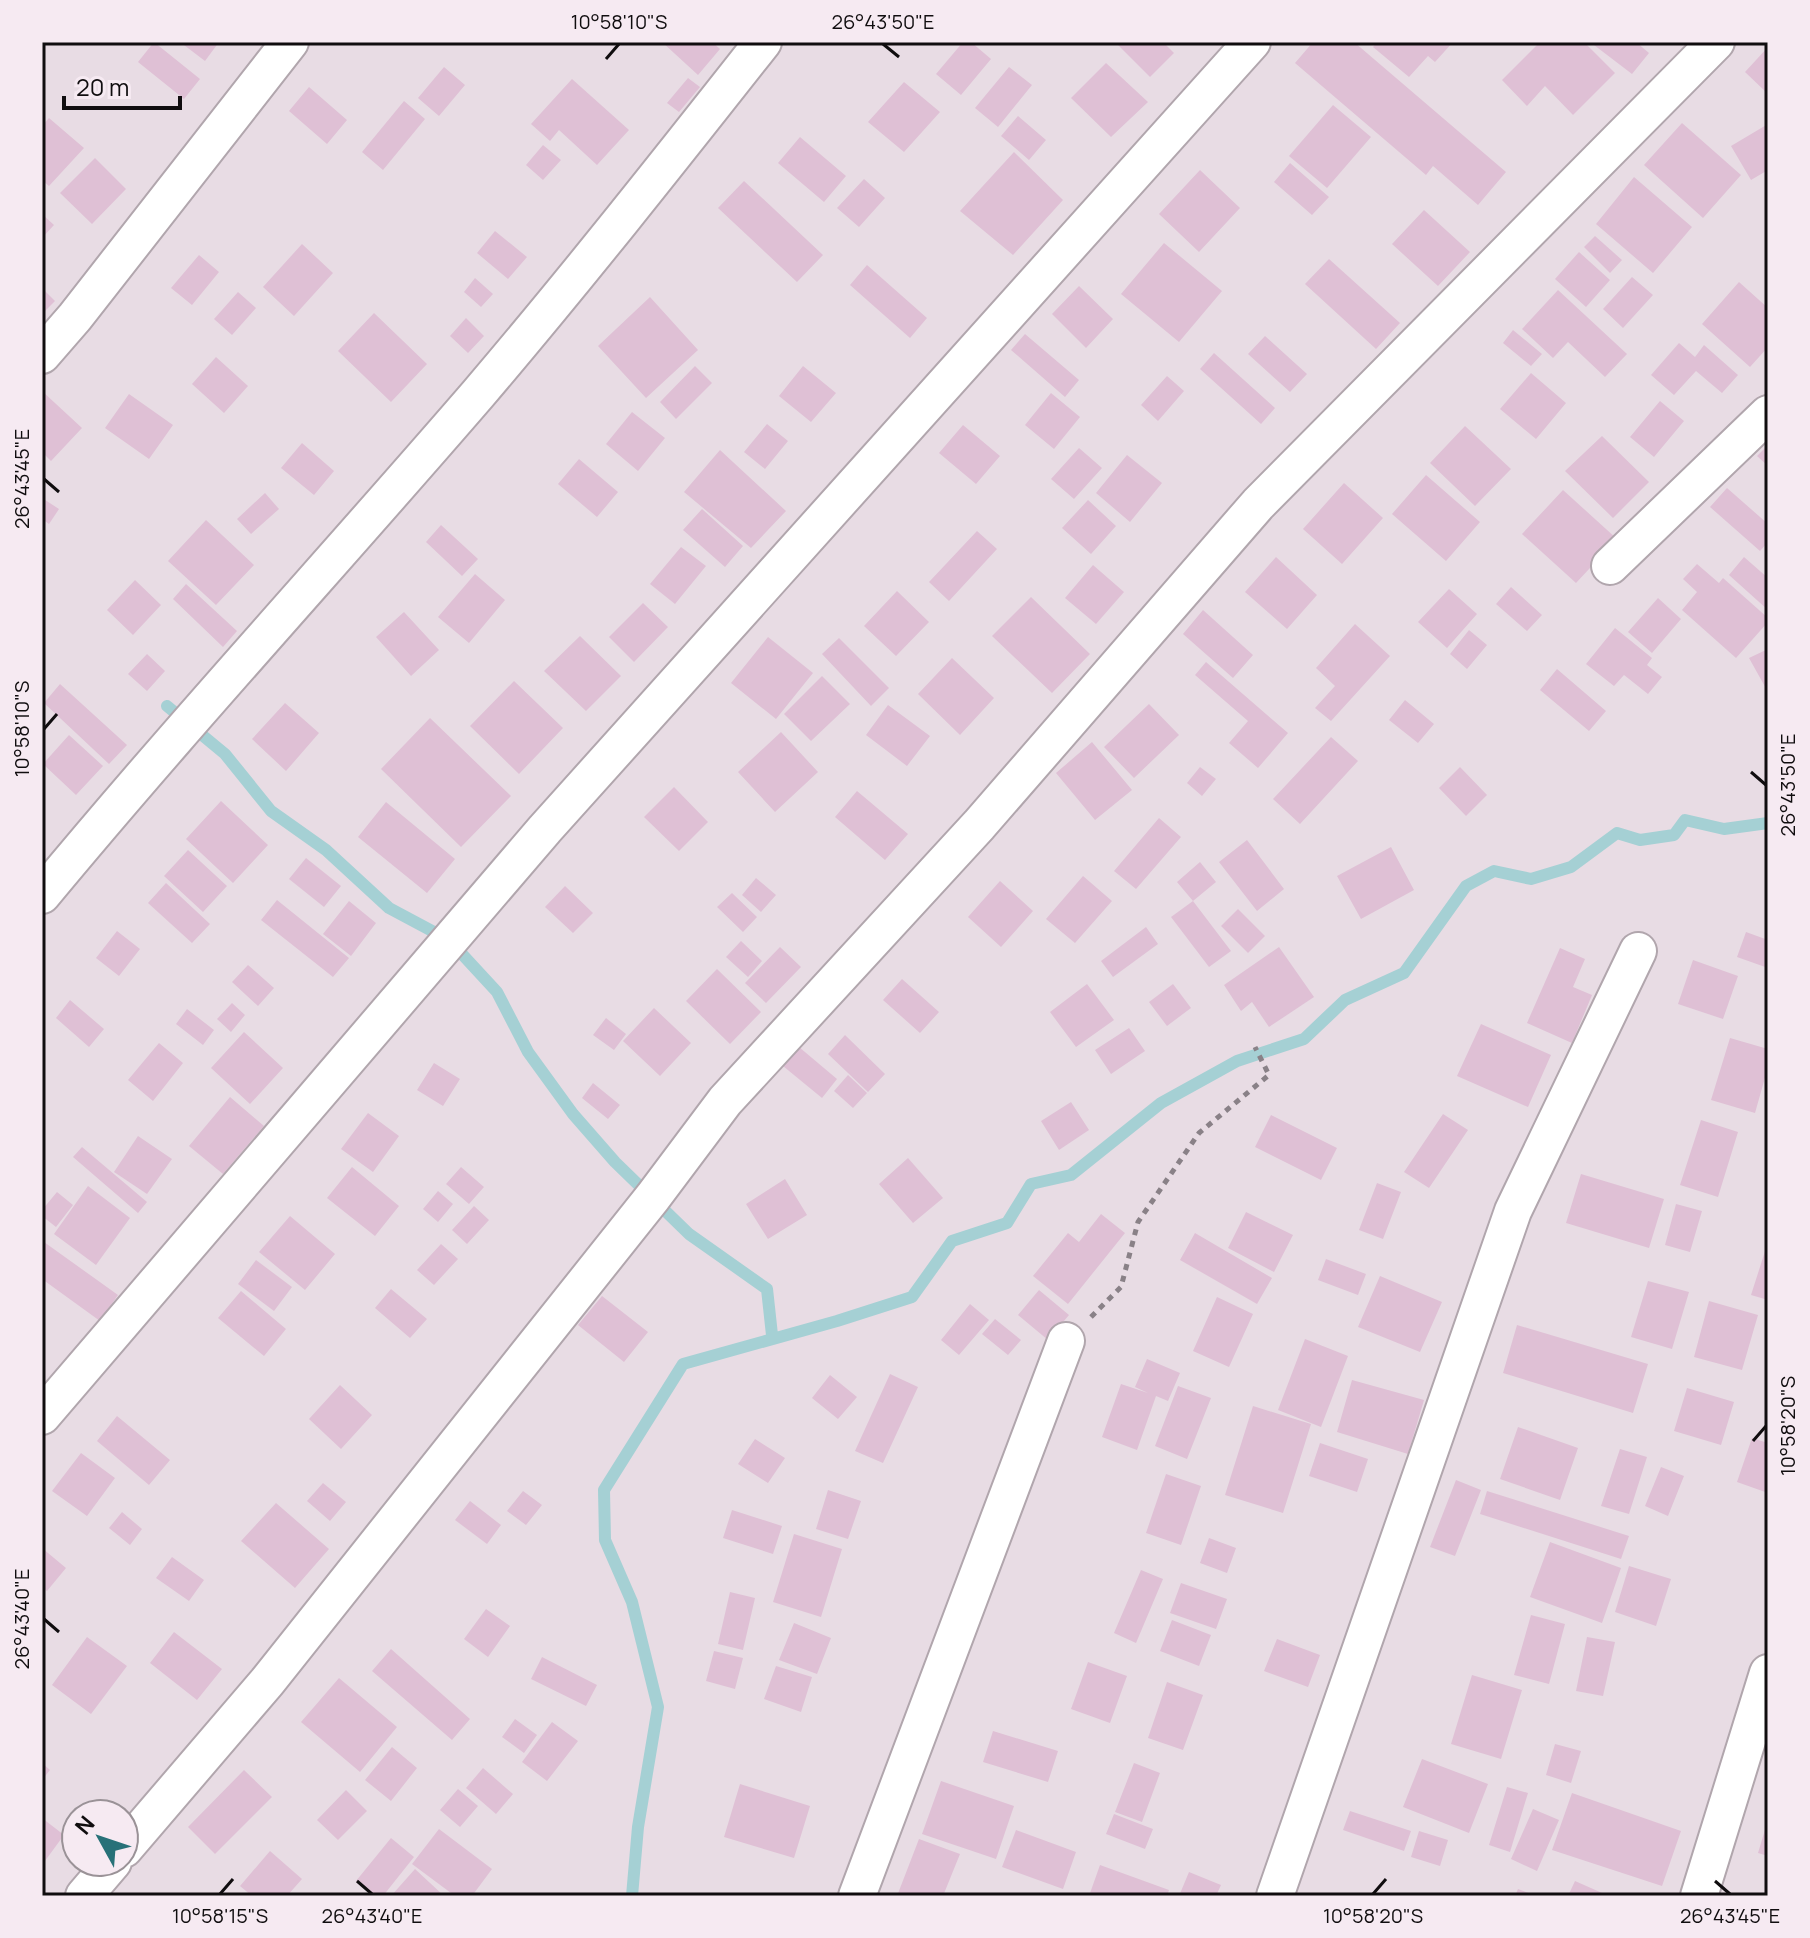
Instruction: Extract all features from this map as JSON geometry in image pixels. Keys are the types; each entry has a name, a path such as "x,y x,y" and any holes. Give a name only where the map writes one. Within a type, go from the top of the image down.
{"street":[{"path":"42,355 290,42"},
{"path":"42,895 479,392 604,244 763,42"},
{"path":"42,1416 545,829 1252,42"},
{"path":"140,1830 267,1682 653,1197 725,1101 979,825 1258,504 1716,42"},
{"path":"1610,566 1768,414"},
{"path":"1275,1896 1513,1211 1638,951"},
{"path":"857,1896 1066,1341"},
{"path":"1699,1896 1768,1673"},
{"path":"84,1896 99,1878"}],"path":[{"path":"1066,1341 1121,1287 1138,1222 1199,1133 1269,1075 1255,1047"}],"building":[{"path":"154,42 200,79 184,99 138,62"},
{"path":"180,42 219,42 205,61"},
{"path":"662,42 712,42 720,49 698,75"},
{"path":"963,42 971,42 991,59 961,95 936,74"},
{"path":"1115,42 1163,42 1174,53 1150,77"},
{"path":"1313,42 1354,42 1506,172 1478,205 1433,166 1426,175 1295,63"},
{"path":"1377,42 1453,42 1435,62 1428,56 1409,77 1373,47"},
{"path":"1540,42 1584,42 1615,73 1573,115 1545,86 1527,106 1502,80"},
{"path":"1597,42 1636,42 1649,53 1632,74 1594,45"},
{"path":"1768,47 1768,94 1745,72"},
{"path":"1106,63 1148,102 1111,137 1071,98"},
{"path":"444,67 465,85 439,116 418,98"},
{"path":"1009,67 1032,85 998,127 975,108"},
{"path":"688,78 700,87 679,112 667,103"},
{"path":"572,79 629,130 597,165 559,130 550,141 531,124"},
{"path":"904,82 940,112 904,152 868,122"},
{"path":"309,87 347,120 327,144 289,111"},
{"path":"404,101 425,119 383,170 362,152"},
{"path":"1333,105 1371,137 1327,188 1289,156"},
{"path":"1018,116 1046,140 1029,160 1001,136"},
{"path":"49,118 84,148 49,186 42,180 42,126"},
{"path":"1682,123 1741,175 1703,218 1644,165"},
{"path":"1768,124 1768,170 1751,180 1731,146"},
{"path":"800,137 846,176 824,202 778,163"},
{"path":"543,145 561,160 543,180 526,165"},
{"path":"1014,152 1063,200 1013,255 960,211"},
{"path":"95,158 126,189 92,224 60,193"},
{"path":"1290,163 1329,197 1312,215 1274,182"},
{"path":"1200,170 1240,208 1199,252 1159,214"},
{"path":"1634,177 1692,227 1653,273 1596,224"},
{"path":"864,179 885,198 859,227 837,208"},
{"path":"744,181 823,255 797,282 718,208"},
{"path":"1424,210 1470,252 1438,286 1392,244"},
{"path":"42,214 54,225 42,238"},
{"path":"495,231 527,257 508,279 477,253"},
{"path":"1595,236 1622,260 1610,273 1584,247"},
{"path":"1164,243 1222,291 1179,342 1121,294"},
{"path":"302,244 333,273 294,316 263,287"},
{"path":"1579,252 1610,280 1586,307 1555,279"},
{"path":"199,255 219,272 192,305 171,288"},
{"path":"1329,259 1400,323 1376,349 1305,284"},
{"path":"867,265 927,318 910,338 850,285"},
{"path":"1632,277 1653,295 1623,328 1603,309"},
{"path":"475,278 493,294 481,307 464,292"},
{"path":"1739,282 1768,308 1768,347 1750,367 1702,324"},
{"path":"1079,286 1113,319 1086,348 1052,314"},
{"path":"42,288 55,301 42,314"},
{"path":"1558,290 1627,354 1605,377 1568,342 1553,358 1522,329"},
{"path":"238,292 256,308 232,335 214,319"},
{"path":"650,297 698,350 646,398 598,346"},
{"path":"374,313 427,364 391,402 338,351"},
{"path":"466,318 484,336 468,353 450,336"},
{"path":"1513,330 1542,354 1531,366 1503,343"},
{"path":"1025,334 1079,380 1065,397 1011,350"},
{"path":"1265,336 1307,374 1290,392 1248,354"},
{"path":"1679,343 1695,357 1704,345 1738,375 1722,393 1696,371 1674,395 1651,375"},
{"path":"1214,353 1275,408 1261,424 1200,369"},
{"path":"216,357 248,386 224,413 192,384"},
{"path":"695,366 712,383 676,419 660,402"},
{"path":"803,366 836,393 811,422 779,396"},
{"path":"1531,373 1566,403 1536,439 1500,409"},
{"path":"1167,376 1184,391 1158,421 1141,405"},
{"path":"42,391 82,428 51,461 42,452"},
{"path":"1051,393 1080,417 1054,449 1025,425"},
{"path":"129,394 173,425 149,459 105,428"},
{"path":"1660,401 1684,421 1654,457 1630,437"},
{"path":"632,412 665,438 638,471 606,444"},
{"path":"767,424 788,441 765,469 744,452"},
{"path":"963,425 1000,456 976,484 939,453"},
{"path":"1465,426 1511,469 1475,506 1430,463"},
{"path":"1602,436 1649,482 1613,518 1565,471"},
{"path":"302,443 334,471 314,495 281,468"},
{"path":"1768,445 1768,466 1757,456"},
{"path":"1079,448 1102,468 1074,499 1051,479"},
{"path":"720,450 786,511 751,548 684,492"},
{"path":"1127,455 1162,483 1130,522 1096,493"},
{"path":"579,459 618,492 597,517 558,484"},
{"path":"1426,475 1480,522 1446,561 1392,514"},
{"path":"1344,483 1383,518 1342,564 1303,529"},
{"path":"1727,488 1768,524 1768,542 1760,551 1710,507"},
{"path":"1563,490 1617,539 1576,583 1522,534"},
{"path":"265,493 279,509 251,534 237,519"},
{"path":"42,498 59,509 49,524 42,519"},
{"path":"1088,500 1116,526 1091,554 1062,528"},
{"path":"702,509 743,546 725,567 683,530"},
{"path":"206,520 254,565 216,605 168,561"},
{"path":"441,525 478,559 462,576 426,542"},
{"path":"977,531 997,549 949,601 929,582"},
{"path":"681,547 706,566 675,604 650,584"},
{"path":"1276,557 1317,595 1287,629 1245,592"},
{"path":"1744,557 1768,578 1768,610 1729,575"},
{"path":"1697,564 1719,583 1723,578 1768,618 1768,622 1736,658 1682,610 1697,592 1683,579"},
{"path":"1093,565 1124,592 1096,624 1065,598"},
{"path":"475,574 505,600 469,643 438,617"},
{"path":"135,580 161,605 133,635 107,610"},
{"path":"186,584 237,631 223,647 173,599"},
{"path":"1511,587 1542,615 1527,631 1496,604"},
{"path":"1449,589 1477,614 1447,648 1418,622"},
{"path":"897,591 929,622 896,656 864,626"},
{"path":"1031,597 1090,654 1052,693 992,636"},
{"path":"1658,598 1681,619 1652,653 1628,632"},
{"path":"643,603 668,627 634,662 609,637"},
{"path":"1203,610 1253,655 1233,678 1183,634"},
{"path":"404,612 439,650 411,676 376,637"},
{"path":"1355,624 1390,656 1331,721 1315,708 1335,686 1316,668"},
{"path":"1615,628 1652,658 1647,665 1662,677 1648,694 1624,675 1614,686 1586,664"},
{"path":"1469,630 1487,645 1467,669 1450,654"},
{"path":"580,636 621,676 586,711 544,671"},
{"path":"768,637 813,673 776,719 731,683"},
{"path":"839,638 889,688 871,706 822,654"},
{"path":"1768,649 1768,692 1749,658"},
{"path":"147,654 165,671 147,691 128,674"},
{"path":"952,658 994,698 960,735 918,694"},
{"path":"1206,662 1288,733 1258,768 1229,743 1248,721 1195,675"},
{"path":"1557,669 1606,711 1589,731 1540,690"},
{"path":"822,676 850,704 811,741 784,714"},
{"path":"514,681 563,728 519,774 470,726"},
{"path":"60,684 127,745 109,764 44,703"},
{"path":"1405,700 1434,724 1418,743 1389,720"},
{"path":"285,703 319,733 286,771 252,739"},
{"path":"1149,704 1179,735 1134,778 1104,747"},
{"path":"888,705 930,736 907,766 866,735"},
{"path":"430,718 511,796 461,847 381,769"},
{"path":"781,732 818,772 775,812 738,772"},
{"path":"69,735 103,766 76,795 43,764"},
{"path":"1331,737 1358,761 1300,824 1273,799"},
{"path":"1092,742 1132,790 1095,820 1056,773"},
{"path":"1200,767 1216,779 1202,796 1187,783"},
{"path":"1460,767 1487,795 1466,816 1439,788"},
{"path":"674,787 708,822 679,851 644,817"},
{"path":"857,791 908,834 885,860 835,817"},
{"path":"221,801 268,845 233,883 186,839"},
{"path":"386,802 455,859 427,893 358,837"},
{"path":"1159,818 1181,837 1136,889 1114,871"},
{"path":"1247,840 1284,889 1257,911 1219,862"},
{"path":"1391,847 1414,890 1361,919 1337,876"},
{"path":"188,850 227,886 203,912 164,876"},
{"path":"306,858 341,886 324,907 289,879"},
{"path":"1200,862 1216,882 1193,901 1177,882"},
{"path":"1083,876 1112,901 1075,943 1046,919"},
{"path":"756,878 776,895 761,912 742,895"},
{"path":"1000,881 1033,911 1001,947 968,917"},
{"path":"166,883 210,924 192,943 148,903"},
{"path":"565,886 593,913 573,933 545,907"},
{"path":"732,893 757,917 743,932 717,907"},
{"path":"277,900 349,958 333,977 261,920"},
{"path":"349,901 376,923 351,956 323,934"},
{"path":"1193,901 1231,951 1209,967 1171,917"},
{"path":"1238,909 1265,936 1248,953 1221,926"},
{"path":"1146,927 1158,944 1113,977 1101,961"},
{"path":"117,931 140,949 119,976 96,958"},
{"path":"1746,932 1768,940 1768,968 1737,957"},
{"path":"741,941 762,961 748,977 726,957"},
{"path":"780,947 801,967 766,1003 745,983"},
{"path":"1279,947 1314,997 1269,1027 1252,1002 1241,1011 1224,985"},
{"path":"1560,948 1585,959 1573,987 1592,995 1572,1043 1527,1023"},
{"path":"1693,960 1738,976 1723,1019 1678,1004"},
{"path":"248,965 274,988 258,1006 232,982"},
{"path":"717,969 761,1012 730,1044 686,1001"},
{"path":"902,979 939,1012 920,1033 883,1000"},
{"path":"1087,984 1114,1020 1076,1047 1050,1012"},
{"path":"1173,984 1191,1008 1167,1026 1149,1002"},
{"path":"70,1000 104,1029 89,1047 56,1018"},
{"path":"232,1003 245,1015 231,1032 217,1019"},
{"path":"654,1008 691,1043 660,1076 623,1041"},
{"path":"187,1009 214,1030 203,1045 176,1024"},
{"path":"606,1018 626,1034 614,1050 593,1035"},
{"path":"1481,1024 1551,1055 1528,1107 1457,1076"},
{"path":"1129,1028 1145,1051 1111,1074 1095,1050"},
{"path":"244,1032 283,1068 250,1104 211,1068"},
{"path":"845,1035 885,1074 868,1092 828,1054"},
{"path":"1730,1038 1768,1049 1768,1067 1755,1113 1711,1100"},
{"path":"159,1043 183,1063 153,1101 128,1080"},
{"path":"799,1047 837,1079 822,1098 783,1066"},
{"path":"434,1063 460,1079 443,1106 417,1090"},
{"path":"848,1075 867,1093 853,1108 834,1091"},
{"path":"593,1083 620,1105 608,1119 582,1098"},
{"path":"230,1097 264,1126 223,1174 189,1146"},
{"path":"1071,1102 1089,1130 1059,1150 1041,1121"},
{"path":"368,1113 399,1136 373,1172 341,1149"},
{"path":"1443,1114 1468,1130 1429,1188 1404,1172"},
{"path":"1271,1115 1337,1148 1321,1180 1255,1147"},
{"path":"1701,1120 1738,1132 1718,1197 1680,1185"},
{"path":"138,1136 172,1159 147,1194 114,1172"},
{"path":"82,1147 147,1202 138,1213 73,1157"},
{"path":"908,1158 943,1198 913,1223 879,1184"},
{"path":"352,1167 399,1206 375,1236 327,1198"},
{"path":"461,1167 484,1187 469,1204 446,1184"},
{"path":"1581,1174 1664,1199 1649,1248 1566,1223"},
{"path":"785,1179 807,1215 768,1239 746,1204"},
{"path":"1377,1183 1401,1192 1383,1239 1359,1230"},
{"path":"88,1186 130,1218 96,1265 54,1234"},
{"path":"438,1191 453,1204 438,1222 423,1209"},
{"path":"57,1192 73,1205 56,1227 42,1216 42,1210"},
{"path":"1676,1204 1702,1211 1690,1252 1665,1245"},
{"path":"474,1206 489,1220 467,1244 452,1230"},
{"path":"1246,1212 1293,1235 1274,1272 1228,1248"},
{"path":"1101,1214 1125,1233 1068,1304 1033,1276 1068,1233 1079,1242"},
{"path":"290,1216 335,1254 305,1290 259,1252"},
{"path":"1195,1233 1272,1278 1257,1304 1180,1260"},
{"path":"44,1242 118,1295 100,1321 42,1279"},
{"path":"441,1244 458,1259 434,1285 417,1270"},
{"path":"1768,1245 1768,1300 1751,1295"},
{"path":"1326,1259 1366,1274 1358,1295 1318,1280"},
{"path":"256,1260 292,1287 274,1311 238,1284"},
{"path":"1380,1276 1442,1302 1420,1352 1358,1327"},
{"path":"1648,1281 1689,1292 1672,1349 1631,1337"},
{"path":"391,1289 427,1319 410,1338 375,1308"},
{"path":"1039,1290 1069,1315 1048,1340 1018,1315"},
{"path":"241,1291 286,1329 264,1356 218,1318"},
{"path":"602,1296 648,1332 624,1362 578,1325"},
{"path":"1217,1297 1253,1314 1229,1367 1193,1351"},
{"path":"1709,1301 1758,1315 1742,1370 1694,1357"},
{"path":"970,1304 989,1320 959,1355 941,1340"},
{"path":"995,1319 1021,1340 1008,1355 982,1334"},
{"path":"1517,1325 1648,1364 1633,1413 1503,1373"},
{"path":"1305,1339 1348,1356 1321,1427 1278,1410"},
{"path":"1147,1359 1180,1373 1168,1401 1156,1396 1137,1450 1102,1437 1121,1384 1148,1393 1135,1387"},
{"path":"890,1374 918,1387 883,1463 855,1451"},
{"path":"830,1375 857,1397 838,1419 812,1398"},
{"path":"1352,1380 1424,1400 1408,1454 1337,1432"},
{"path":"340,1385 372,1415 341,1449 309,1419"},
{"path":"1178,1386 1211,1398 1187,1459 1155,1446"},
{"path":"1687,1388 1734,1402 1721,1445 1674,1431"},
{"path":"1253,1406 1311,1424 1283,1513 1225,1495"},
{"path":"117,1416 170,1460 149,1485 97,1441"},
{"path":"1518,1427 1578,1448 1560,1500 1500,1479"},
{"path":"1752,1438 1768,1443 1768,1493 1737,1482"},
{"path":"755,1439 785,1458 768,1483 738,1464"},
{"path":"1320,1443 1368,1459 1357,1492 1309,1476"},
{"path":"1620,1449 1647,1457 1629,1514 1601,1506"},
{"path":"81,1453 115,1478 87,1516 52,1491"},
{"path":"1661,1467 1684,1476 1668,1516 1645,1506"},
{"path":"1166,1474 1201,1486 1181,1545 1146,1533"},
{"path":"1456,1480 1481,1490 1455,1556 1430,1547"},
{"path":"323,1483 346,1502 330,1521 307,1501"},
{"path":"828,1490 861,1501 848,1539 816,1529"},
{"path":"523,1491 542,1505 526,1525 507,1511"},
{"path":"1487,1491 1629,1536 1621,1559 1480,1514"},
{"path":"470,1501 501,1525 487,1544 455,1520"},
{"path":"276,1503 329,1549 295,1588 241,1541"},
{"path":"732,1510 782,1526 773,1554 723,1538"},
{"path":"122,1512 142,1529 130,1545 109,1528"},
{"path":"794,1534 842,1549 821,1617 773,1602"},
{"path":"1209,1538 1236,1548 1227,1573 1200,1563"},
{"path":"1550,1542 1621,1568 1602,1623 1530,1597"},
{"path":"42,1548 66,1568 47,1591 42,1587"},
{"path":"172,1557 204,1580 189,1601 156,1578"},
{"path":"1629,1566 1671,1579 1656,1626 1615,1612"},
{"path":"1141,1570 1163,1579 1136,1643 1114,1633"},
{"path":"1181,1583 1227,1599 1216,1629 1170,1613"},
{"path":"730,1592 755,1598 743,1650 718,1644"},
{"path":"486,1609 510,1626 488,1657 464,1639"},
{"path":"1531,1615 1565,1624 1549,1684 1514,1675"},
{"path":"1172,1620 1211,1635 1199,1666 1160,1651"},
{"path":"794,1623 831,1638 817,1674 779,1660"},
{"path":"174,1632 222,1669 197,1700 150,1663"},
{"path":"87,1637 127,1666 91,1714 52,1685"},
{"path":"1587,1637 1615,1642 1603,1696 1576,1691"},
{"path":"1277,1639 1320,1655 1308,1687 1264,1671"},
{"path":"391,1649 470,1719 452,1740 372,1671"},
{"path":"714,1651 743,1658 735,1689 706,1681"},
{"path":"542,1657 597,1685 586,1706 531,1679"},
{"path":"1088,1662 1127,1676 1110,1723 1071,1709"},
{"path":"776,1666 812,1677 801,1712 764,1699"},
{"path":"1472,1675 1522,1690 1501,1759 1451,1744"},
{"path":"339,1678 397,1727 360,1772 301,1722"},
{"path":"1167,1682 1203,1695 1183,1750 1148,1738"},
{"path":"515,1719 537,1735 524,1753 502,1737"},
{"path":"552,1722 578,1741 547,1781 522,1762"},
{"path":"993,1731 1058,1751 1048,1782 983,1762"},
{"path":"1555,1744 1581,1751 1571,1783 1546,1775"},
{"path":"392,1747 417,1768 391,1801 365,1780"},
{"path":"1422,1759 1488,1784 1469,1833 1403,1807"},
{"path":"42,1763 50,1770 42,1780"},
{"path":"1134,1763 1160,1773 1142,1822 1115,1812"},
{"path":"483,1768 513,1794 496,1814 466,1788"},
{"path":"244,1770 272,1797 215,1854 188,1827"},
{"path":"941,1781 1014,1806 996,1859 922,1834"},
{"path":"740,1784 810,1806 794,1858 724,1837"},
{"path":"1507,1787 1528,1793 1510,1852 1489,1845"},
{"path":"458,1789 478,1806 460,1827 440,1810"},
{"path":"346,1790 367,1811 338,1840 317,1820"},
{"path":"1572,1793 1681,1831 1662,1886 1552,1850"},
{"path":"1533,1809 1559,1820 1537,1871 1511,1859"},
{"path":"1350,1811 1411,1831 1404,1851 1343,1830"},
{"path":"1114,1814 1153,1829 1145,1849 1106,1834"},
{"path":"42,1818 60,1832 60,1840 42,1865"},
{"path":"1768,1823 1768,1856 1758,1853"},
{"path":"439,1829 492,1869 472,1896 455,1896 412,1864"},
{"path":"1016,1830 1076,1852 1063,1889 1002,1867"},
{"path":"1419,1831 1448,1840 1440,1866 1411,1857"},
{"path":"391,1838 414,1857 383,1896 374,1896 356,1881"},
{"path":"919,1839 960,1854 943,1896 897,1896"},
{"path":"270,1851 302,1879 287,1896 252,1896 240,1886"},
{"path":"1100,1865 1169,1890 1167,1896 1089,1896"},
{"path":"415,1869 444,1896 391,1896"},
{"path":"1189,1872 1221,1885 1216,1896 1179,1896"},
{"path":"1575,1881 1609,1896 1568,1896"},
{"path":"1518,1889 1536,1896 1515,1896"}],"waterway":[{"path":"167,706 225,754 271,811 326,850 389,908 449,940 497,992 528,1052 573,1114 615,1162 689,1234 767,1289 772,1335"},
{"path":"632,1896 638,1827 658,1707 632,1602 605,1540 604,1490 683,1364 912,1297 952,1241 1007,1223 1031,1184 1071,1175 1161,1103 1237,1061 1304,1039 1345,1000 1404,973 1466,886 1494,871 1531,879 1571,867 1617,833 1640,840 1674,835 1685,820 1724,829 1768,823"}]}
